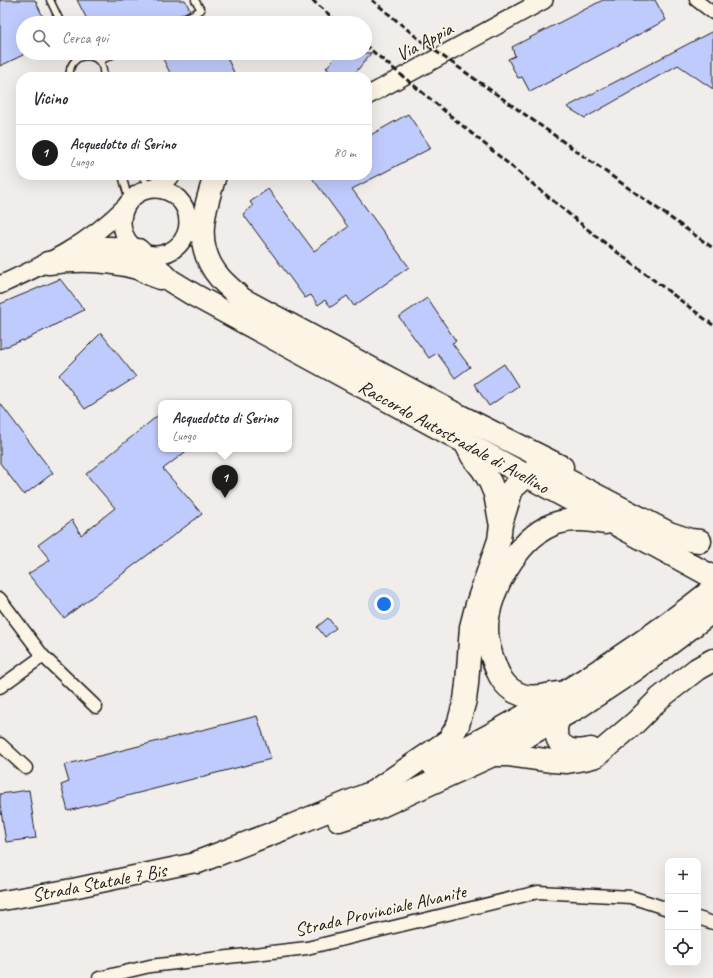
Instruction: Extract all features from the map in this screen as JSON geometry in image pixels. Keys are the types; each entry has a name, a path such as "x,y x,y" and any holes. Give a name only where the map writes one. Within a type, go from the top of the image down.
{"highway":[{"path":"215,180 204,209 202,236 204,249 209,263 219,277 242,299"},
{"path":"188,227 203,271 207,278 222,292 231,297 242,299"},
{"path":"136,249 171,281"},
{"path":"48,263 74,260 120,263 140,269 156,277 171,281"},
{"name":"Raccordo Autostradale di Avellino","path":"171,281 194,295 713,577"},
{"name":"Raccordo Autostradale di Avellino","path":"242,299 452,412 567,470 706,545"},
{"path":"465,442 472,456 490,482 495,494 501,524"},
{"path":"376,799 449,740 458,726 465,700 472,627 481,591 499,540 501,524 512,489 526,476 535,470 541,468 546,469 669,533 706,545"},
{"path":"567,692 536,697 523,695 510,688 501,679 491,656 488,642 488,617 494,594 512,560 533,537 544,529 556,523 580,519 618,525"},
{"path":"198,862 288,837 376,799 494,755 576,708 636,669 687,621 713,589"},
{"path":"376,799 431,765 485,739 567,692 625,655 687,621 713,611"},
{"path":"494,755 509,755 567,762 596,756 636,722 660,698 697,669 713,660"},
{"path":"560,717 556,723 555,731 557,739 562,746 570,750 581,751 610,744"}],"main road":[{"name":"Strada Statale 7 Bis","path":"0,901 75,888 198,862"}],"street":[{"name":"Via Appia","path":"372,93 544,0"},
{"path":"696,0 713,13"},
{"path":"0,285 48,263 75,247 109,223 135,195 152,188 164,180"},
{"path":"75,247 96,244 116,245 136,249 148,254 159,255 169,252 178,246 183,240 188,227 214,180"},
{"path":"152,188 164,190 175,195 183,203 188,213 188,227"},
{"path":"127,204 122,216 122,225 127,238 136,249"},
{"path":"0,599 43,656 96,707"},
{"path":"0,688 43,656"},
{"path":"0,744 26,768"},
{"name":"Strada Provinciale Alvanite","path":"99,978 150,966 307,948 538,892 631,897 665,907"},
{"path":"701,919 713,923"}],"lane":[{"path":"50,0 58,16"},
{"path":"189,16 201,10 196,0"},
{"path":"70,72 74,60"},
{"path":"104,60 100,62 104,72"},
{"path":"123,180 127,204"},
{"path":"145,180 152,188"}],"building":[{"path":"0,0 35,0 43,16 16,16 16,58 0,66"},
{"path":"77,0 185,0 190,10 179,16 85,16"},
{"path":"603,0 655,0 666,20 530,92 522,77 518,78 508,59 515,56 512,47"},
{"path":"713,31 713,89 678,65 585,118 567,107"},
{"path":"164,60 228,60 234,72 170,72"},
{"path":"333,60 365,60 356,72 331,72 326,68"},
{"path":"408,114 431,148 372,179 372,134"},
{"path":"314,180 369,180 352,189 409,267 354,306 347,296 331,307 325,300 318,305 311,295 305,298 243,214 253,206 250,202 268,189 314,251 348,227"},
{"path":"60,279 84,310 23,341 0,349 0,304"},
{"path":"427,298 456,341 452,343 470,367 455,378 437,353 429,358 399,317"},
{"path":"101,333 136,377 85,409 59,375"},
{"path":"504,364 518,386 489,406 474,384"},
{"path":"0,403 53,473 24,495 0,463"},
{"path":"158,415 158,452 185,452 163,469 202,514 64,618 28,574 50,560 38,545 72,520 81,535 115,508 86,474"},
{"path":"328,618 336,628 325,637 317,627"},
{"path":"257,716 271,759 68,811 61,785 69,782 64,765"},
{"path":"29,790 36,838 6,842 0,805 0,794"}],"railway":[{"path":"312,0 331,16"},
{"path":"372,0 420,40 713,248"},
{"path":"372,51 592,233 713,325"}],"place":[{"name":"Acquedotto di Serino","path":"225,498"}]}
